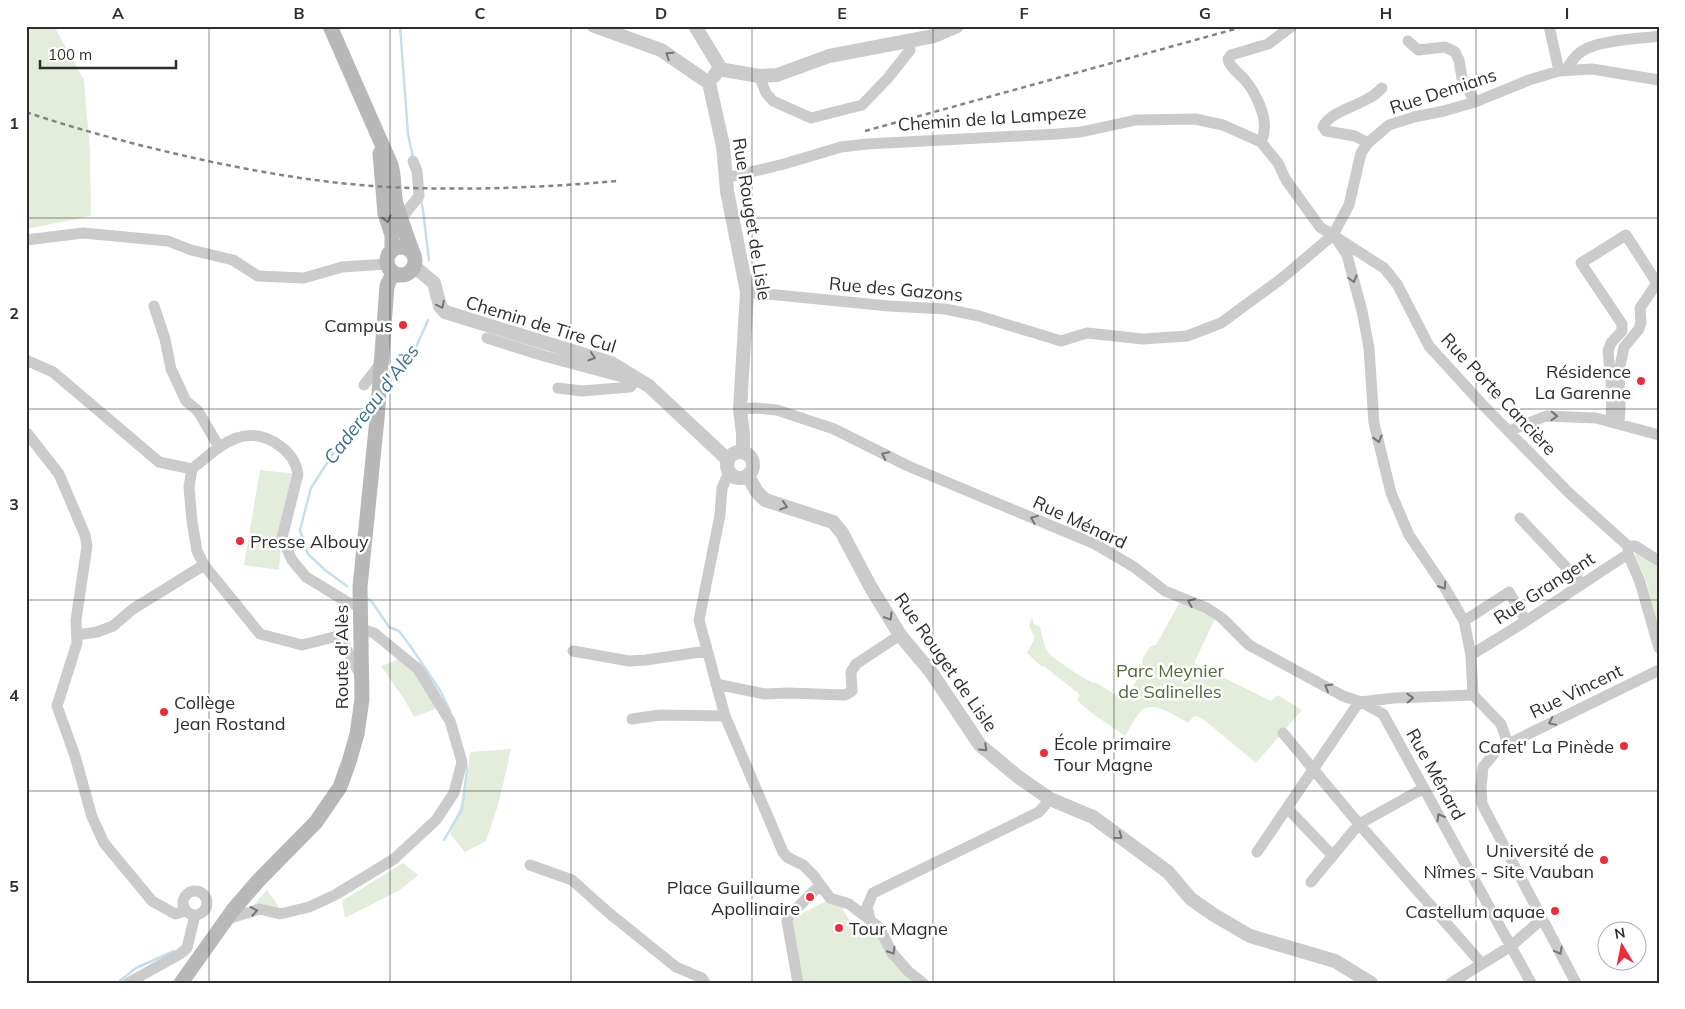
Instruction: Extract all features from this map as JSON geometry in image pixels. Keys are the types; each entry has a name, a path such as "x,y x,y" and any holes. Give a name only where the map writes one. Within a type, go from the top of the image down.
{"main road":[{"name":"Route d'Alès","path":"330,26 394,175 394,191 414,260"},
{"name":"Route d'Alès","path":"181,983 258,881 316,822 340,787 357,734 362,699 361,578 391,263 392,235 385,214 378,136"},
{"path":"401,247 405,247 414,260 410,273 406,275 397,275 391,263 401,247"}],"street":[{"path":"594,26 662,50 709,83 718,69 718,64 694,26"},
{"path":"718,69 759,76 776,75 829,56 909,42 934,36 957,26"},
{"path":"1292,26 1268,44 1231,54 1228,59 1229,64 1245,80 1256,96 1261,108 1265,129 1261,142 1278,162 1286,180 1320,227 1333,235 1347,255 1369,348 1374,423 1391,493 1409,535 1445,588 1464,621 1471,654 1473,695 1501,724 1508,744"},
{"path":"1548,26 1562,70 1585,49 1612,42 1659,36"},
{"path":"1408,41 1418,50 1445,47 1455,52 1459,60 1462,78 1475,102"},
{"path":"759,76 766,93 774,101 811,118 862,104 888,78 910,50 909,42"},
{"name":"Rue Demians","path":"1333,235 1349,205 1361,153 1368,143 1389,125 1475,102 1529,80 1562,70 1592,69 1659,80"},
{"name":"Rue Rouget de Lisle","path":"709,83 723,146 726,184 747,292 740,409 743,452"},
{"path":"1368,143 1355,136 1326,131 1323,128 1325,122 1333,116 1370,98 1382,88"},
{"name":"Chemin de la Lampeze","path":"726,184 842,147 1081,132 1136,120 1195,119 1223,125 1261,142"},
{"path":"401,219 419,196 417,171 414,161"},
{"path":"26,240 83,233 168,241 191,250 233,260 258,276 304,278 342,267 391,263"},
{"name":"Rue des Gazons","path":"747,292 889,306 945,309 978,316 1061,341 1087,333 1144,339 1187,336 1221,323 1281,279 1333,235"},
{"name":"Rue Porte Cancière","path":"1333,235 1384,268 1397,284 1429,346 1568,492 1628,550 1635,546 1659,561"},
{"path":"1626,235 1657,282 1640,308 1638,329 1624,346 1619,371 1620,407 1615,423 1608,351 1611,344 1622,331 1622,324 1581,263 1626,235"},
{"name":"Chemin de Tire Cul","path":"414,260 434,284 440,306 445,312 610,363 643,382 728,460"},
{"path":"154,306 165,339 172,369 186,401 198,411 219,447"},
{"path":"486,338 544,356 643,382"},
{"path":"26,360 53,372 159,462 192,469"},
{"path":"364,385 381,367"},
{"path":"558,388 582,391 630,387 643,382"},
{"name":"Rue Ménard","path":"740,409 777,410 834,429 917,470 1095,544 1134,567 1164,591 1207,608 1222,618 1249,645 1343,696 1360,702 1383,714"},
{"path":"1508,430 1546,416 1596,418 1659,436"},
{"path":"27,433 59,474 85,536 86,546 76,620 77,643 58,706 76,756 92,818 104,843 152,901 175,914 190,913 187,948 180,954 128,983"},
{"path":"360,605 349,603 306,577 292,560 282,538 298,474 293,458 284,449 270,438 256,434 232,439 192,469 188,487 197,551 204,565 260,634 302,645 334,637 340,639 362,677"},
{"path":"743,452 750,456 754,463 753,470 748,476 737,478 730,475 727,468 728,460 734,453 743,452"},
{"path":"730,475 722,488 720,516 699,620 725,716 783,852 787,857 803,865 830,898 849,904 879,927 892,953 922,983"},
{"name":"Rue Rouget de Lisle","path":"748,476 757,492 765,500 834,522 900,636 931,672 980,745 1017,776 1050,798 1093,817 1168,872 1191,899 1222,920 1250,936 1335,961 1371,983"},
{"path":"1520,518 1582,584"},
{"path":"1628,550 1640,582 1659,648"},
{"name":"Rue Grangent","path":"1471,654 1582,584 1628,550"},
{"path":"77,635 97,632 113,626 133,609 204,565"},
{"path":"1464,621 1510,592 1526,621"},
{"path":"228,919 260,909 280,914 309,908 334,896 394,859 436,820 454,793 462,762 450,721 418,669 374,633 361,629"},
{"path":"716,684 765,694 845,695 852,691 851,672 856,664 900,636"},
{"path":"573,651 629,660 646,660 707,651"},
{"path":"1580,709 1659,663"},
{"name":"Rue Vincent","path":"1576,983 1482,804 1483,766 1498,749 1659,670"},
{"path":"1257,852 1360,702 1473,695"},
{"name":"Rue Ménard","path":"1382,700 1383,714 1531,983"},
{"path":"632,719 660,715 725,716"},
{"path":"1283,734 1482,964"},
{"path":"1311,882 1359,824 1424,788"},
{"path":"870,919 867,906 872,893 1039,812 1050,798"},
{"path":"1287,808 1333,856"},
{"path":"530,865 572,880 615,919 676,967 702,978 705,983"},
{"path":"798,983 788,917 820,885"},
{"path":"1451,983 1511,946 1542,919"}],"green space":[{"path":"26,26 54,26 84,80 90,152 91,216 26,229"},
{"path":"260,470 298,474 282,538 279,570 244,565"},
{"path":"1636,553 1659,568 1659,633 1647,583 1635,555"},
{"name":"Parc Meynier de Salinelles","path":"1181,600 1216,617 1194,663 1271,701 1278,695 1302,710 1256,763 1202,718 1194,716 1188,723 1171,713 1157,708 1145,708 1140,712 1125,736 1089,711 1077,700 1080,696 1078,693 1044,666 1042,667 1027,653 1035,638 1029,626 1032,617 1034,624 1040,627 1046,650 1051,656 1074,672 1091,682 1097,683 1125,701 1143,668 1145,654 1151,646 1156,645"},
{"path":"403,658 428,687 438,708 414,717 381,666"},
{"path":"511,749 499,802 486,841 465,852 450,834 466,791 470,752"},
{"path":"403,863 418,875 400,890 345,918 342,901"},
{"path":"267,890 282,911 249,910"},
{"path":"826,901 841,906 855,930 867,924 877,929 918,983 803,983 790,920"}],"waterway":[{"name":"Cadereau d'Alès","path":"400,26 408,134 413,158"},
{"name":"Cadereau d'Alès","path":"421,200 429,260"},
{"name":"Cadereau d'Alès","path":"386,385 413,354 428,320"},
{"name":"Cadereau d'Alès","path":"347,586 325,570 308,554 300,530 311,488 350,427 372,400"},
{"name":"Cadereau d'Alès","path":"365,597 372,602 389,627 399,631 411,647 441,692 450,711"},
{"name":"Cadereau d'Alès","path":"444,840 462,809 467,770 466,764"},
{"name":"Cadereau d'Alès","path":"117,983 136,968 174,951"}],"railway":[{"path":"865,131 1246,26"},
{"path":"26,112 110,137 194,158 275,174 330,182 385,187 464,189 617,181"}],"place":[{"name":"Campus","path":"403,325"},
{"name":"Résidence La Garenne","path":"1641,381"},
{"name":"Presse Albouy","path":"240,541"},
{"name":"Collège Jean Rostand","path":"164,712"},
{"name":"Cafet' La Pinède","path":"1624,746"},
{"name":"École primaire Tour Magne","path":"1044,753"},
{"name":"Université de Nîmes - Site Vauban","path":"1604,860"},
{"name":"Place Guillaume Apollinaire","path":"810,897"},
{"name":"Castellum aquae","path":"1555,911"},
{"name":"Tour Magne","path":"839,928"}]}
